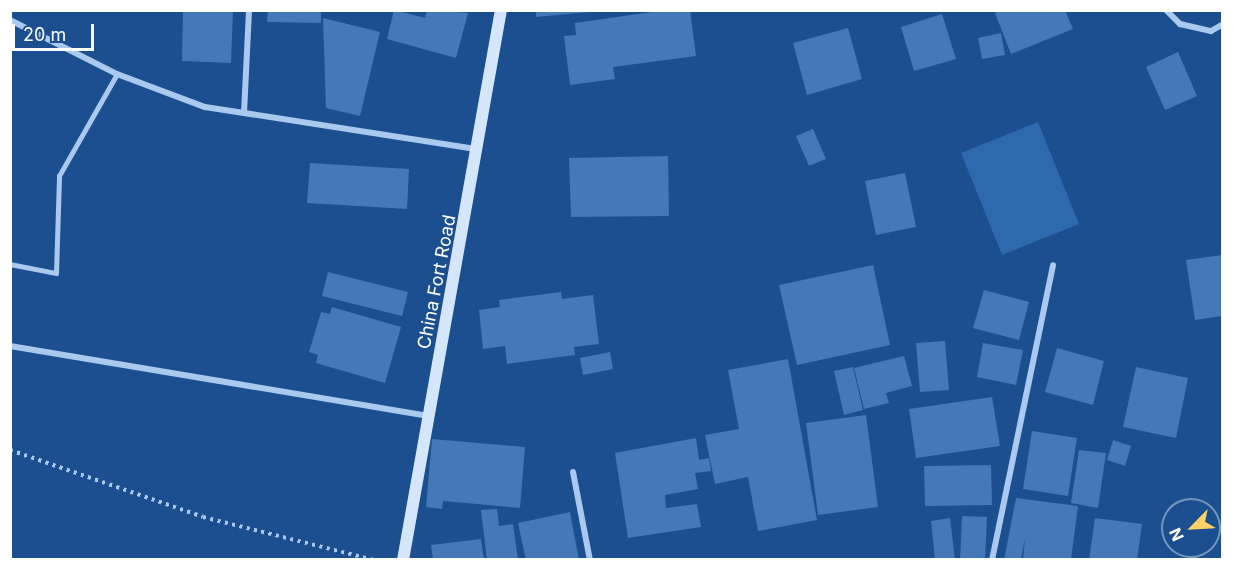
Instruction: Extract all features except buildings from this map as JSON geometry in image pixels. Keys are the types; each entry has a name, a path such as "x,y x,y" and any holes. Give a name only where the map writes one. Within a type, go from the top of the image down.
{"street":[{"path":"244,113 249,10"},
{"name":"China Fort Road","path":"403,560 480,149 501,10"},
{"path":"1166,10 1179,24 1210,31 1222,26"},
{"path":"10,20 117,74 205,107 480,149"},
{"path":"992,560 1053,265"},
{"path":"10,346 430,416"},
{"path":"573,472 590,560"}],"lane":[{"path":"10,264 56,273 59,176 117,74"}],"path":[{"path":"10,450 203,517 374,560"}],"shaded area":[{"path":"1038,122 1079,224 1002,255 961,153"}]}
